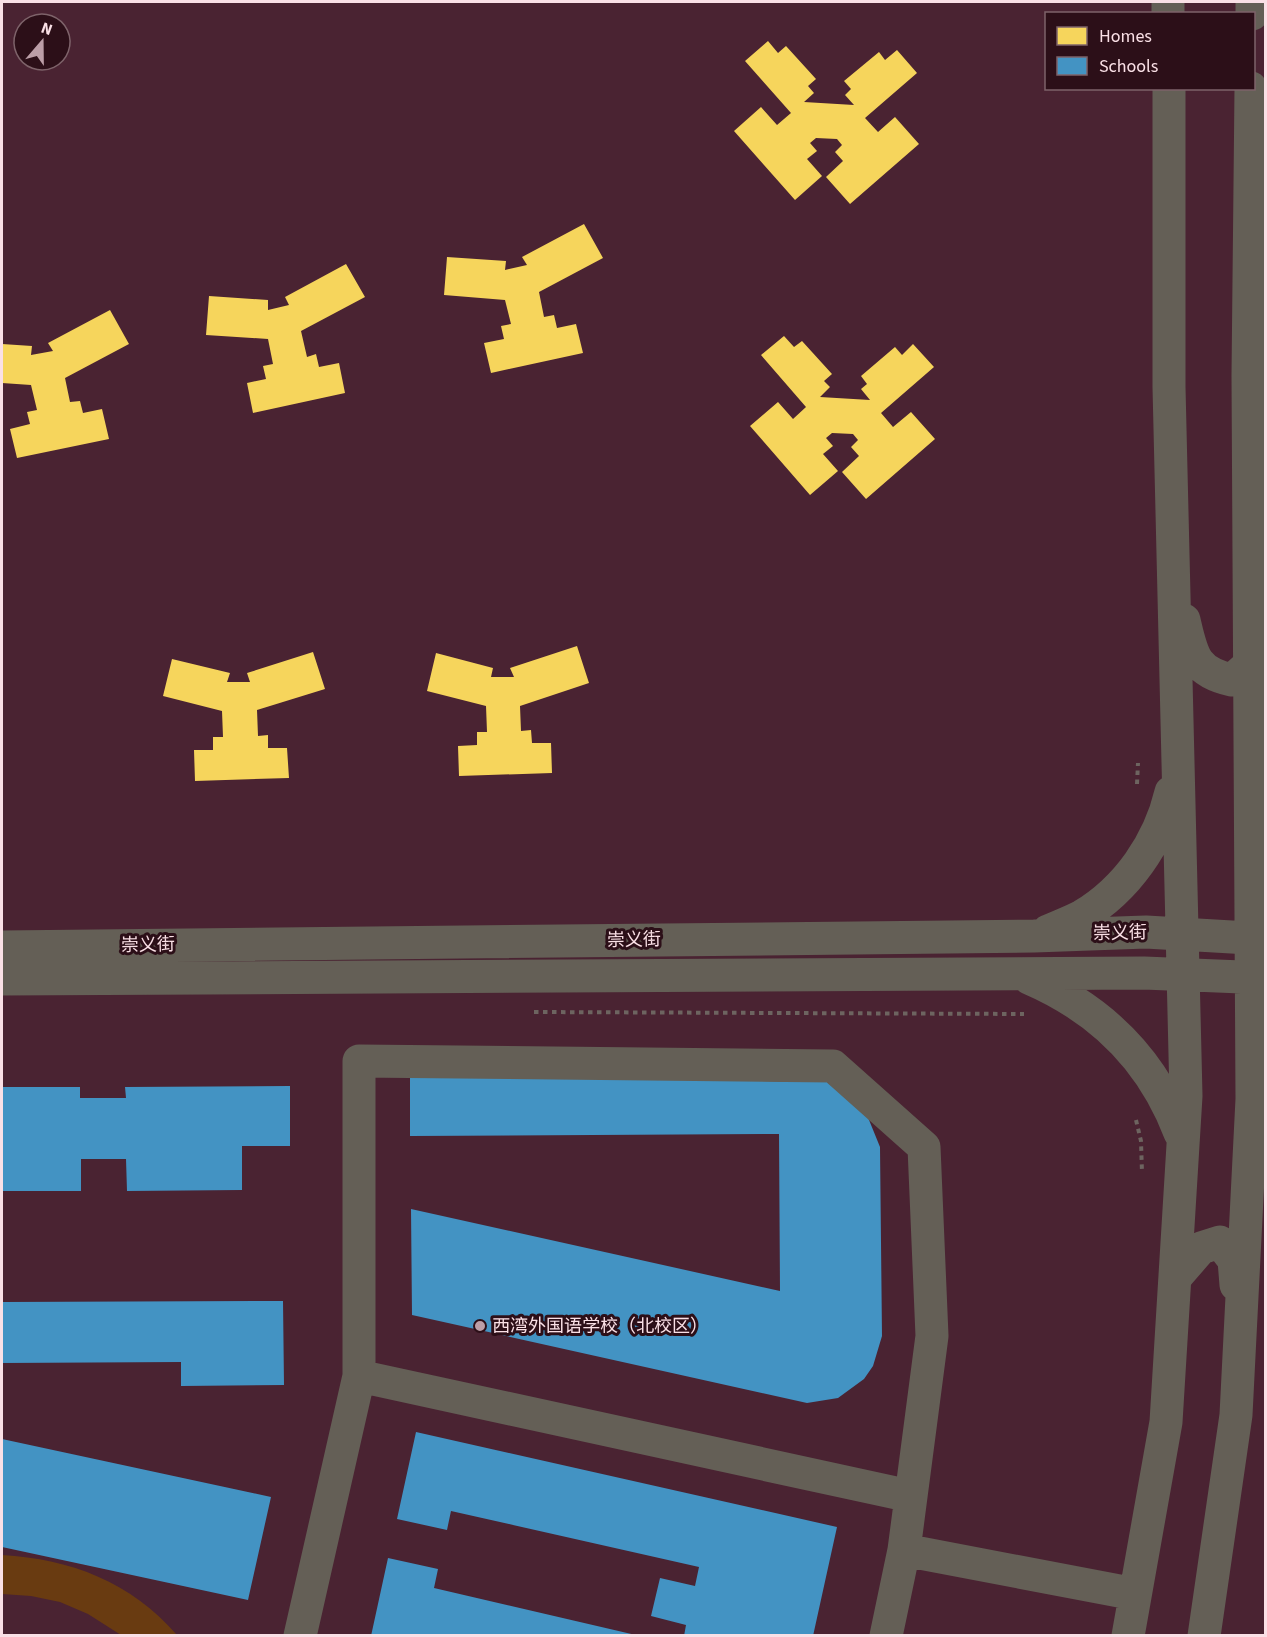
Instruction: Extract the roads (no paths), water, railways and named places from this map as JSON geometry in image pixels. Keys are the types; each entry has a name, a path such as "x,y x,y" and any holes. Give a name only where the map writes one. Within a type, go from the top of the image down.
{"street":[{"path":"1128,1635 1166,1422 1186,1096 1169,387 1169,90"},
{"path":"1204,1635 1236,1415 1258,978 1250,720 1248,376 1251,90"},
{"path":"1174,580 1192,653 1210,675 1232,680 1250,664"},
{"path":"1250,720 1266,771"},
{"path":"1034,936 1082,916 1122,884 1148,851 1166,813 1176,773 1177,731"},
{"name":"崇义街","path":"2,947 1034,936 1146,932 1258,938"},
{"path":"2,979 1183,975 1258,978"},
{"path":"1024,976 1077,1002 1123,1039 1160,1087 1183,1142"},
{"path":"300,1635 359,1376 359,1060 833,1066 924,1147 932,1336 904,1550 886,1635"},
{"path":"1247,1182 1266,1143"},
{"path":"1175,1278 1201,1248 1220,1242 1234,1260 1240,1340"},
{"path":"359,1376 910,1496"},
{"path":"904,1550 1135,1594"}],"place":[{"name":"西湾外国语学校（北校区）","path":"480,1326"}]}
